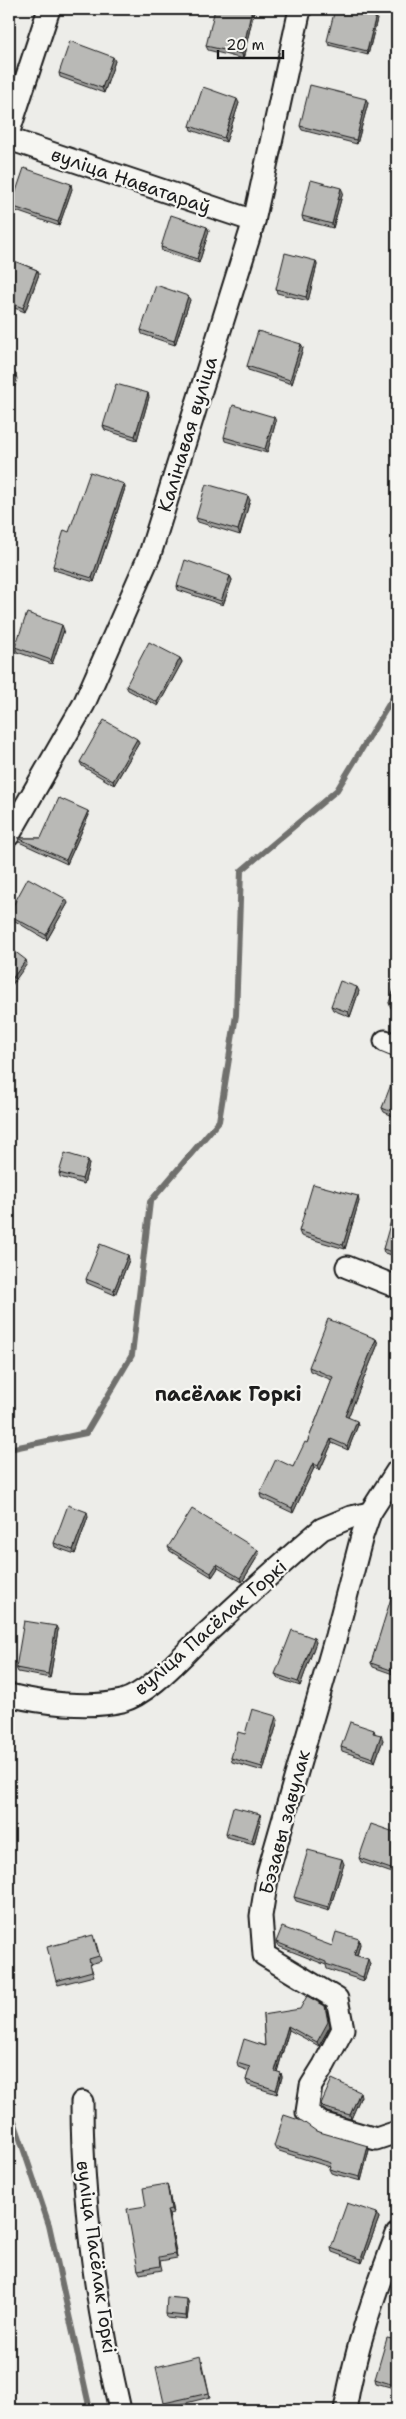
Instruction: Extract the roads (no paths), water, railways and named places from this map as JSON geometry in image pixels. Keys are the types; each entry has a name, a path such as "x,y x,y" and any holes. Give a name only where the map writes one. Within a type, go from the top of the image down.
{"street":[{"path":"9,131 49,9"},
{"name":"Калінавая вуліца","path":"9,835 84,704 150,554 254,221 300,9"},
{"name":"вуліца Наватараў","path":"9,139 254,221"},
{"path":"347,1267 397,1287"},
{"path":"370,1513 397,1471"},
{"name":"вуліца Пасёлак Горкі","path":"9,1695 38,1701 64,1703 101,1704 124,1701 160,1676 322,1529 351,1517 370,1513"},
{"name":"Бэзавы завулак","path":"370,1513 268,1872 261,1916 264,1954 337,1999 343,2029 324,2066 311,2086 307,2112 321,2123 376,2139 397,2132"},
{"name":"вуліца Пасёлак Горкі","path":"82,2102 85,2190 97,2285 120,2410"},
{"path":"345,2410 349,2384 374,2294 397,2234"}],"waterway":[{"path":"9,1449 86,1433 132,1355 150,1202 219,1121 236,1015 241,871 337,790 397,691"},
{"path":"9,2112 14,2121 49,2225 90,2410"}],"district":[{"name":"пасёлак Горкі","path":"228,1394"}]}
